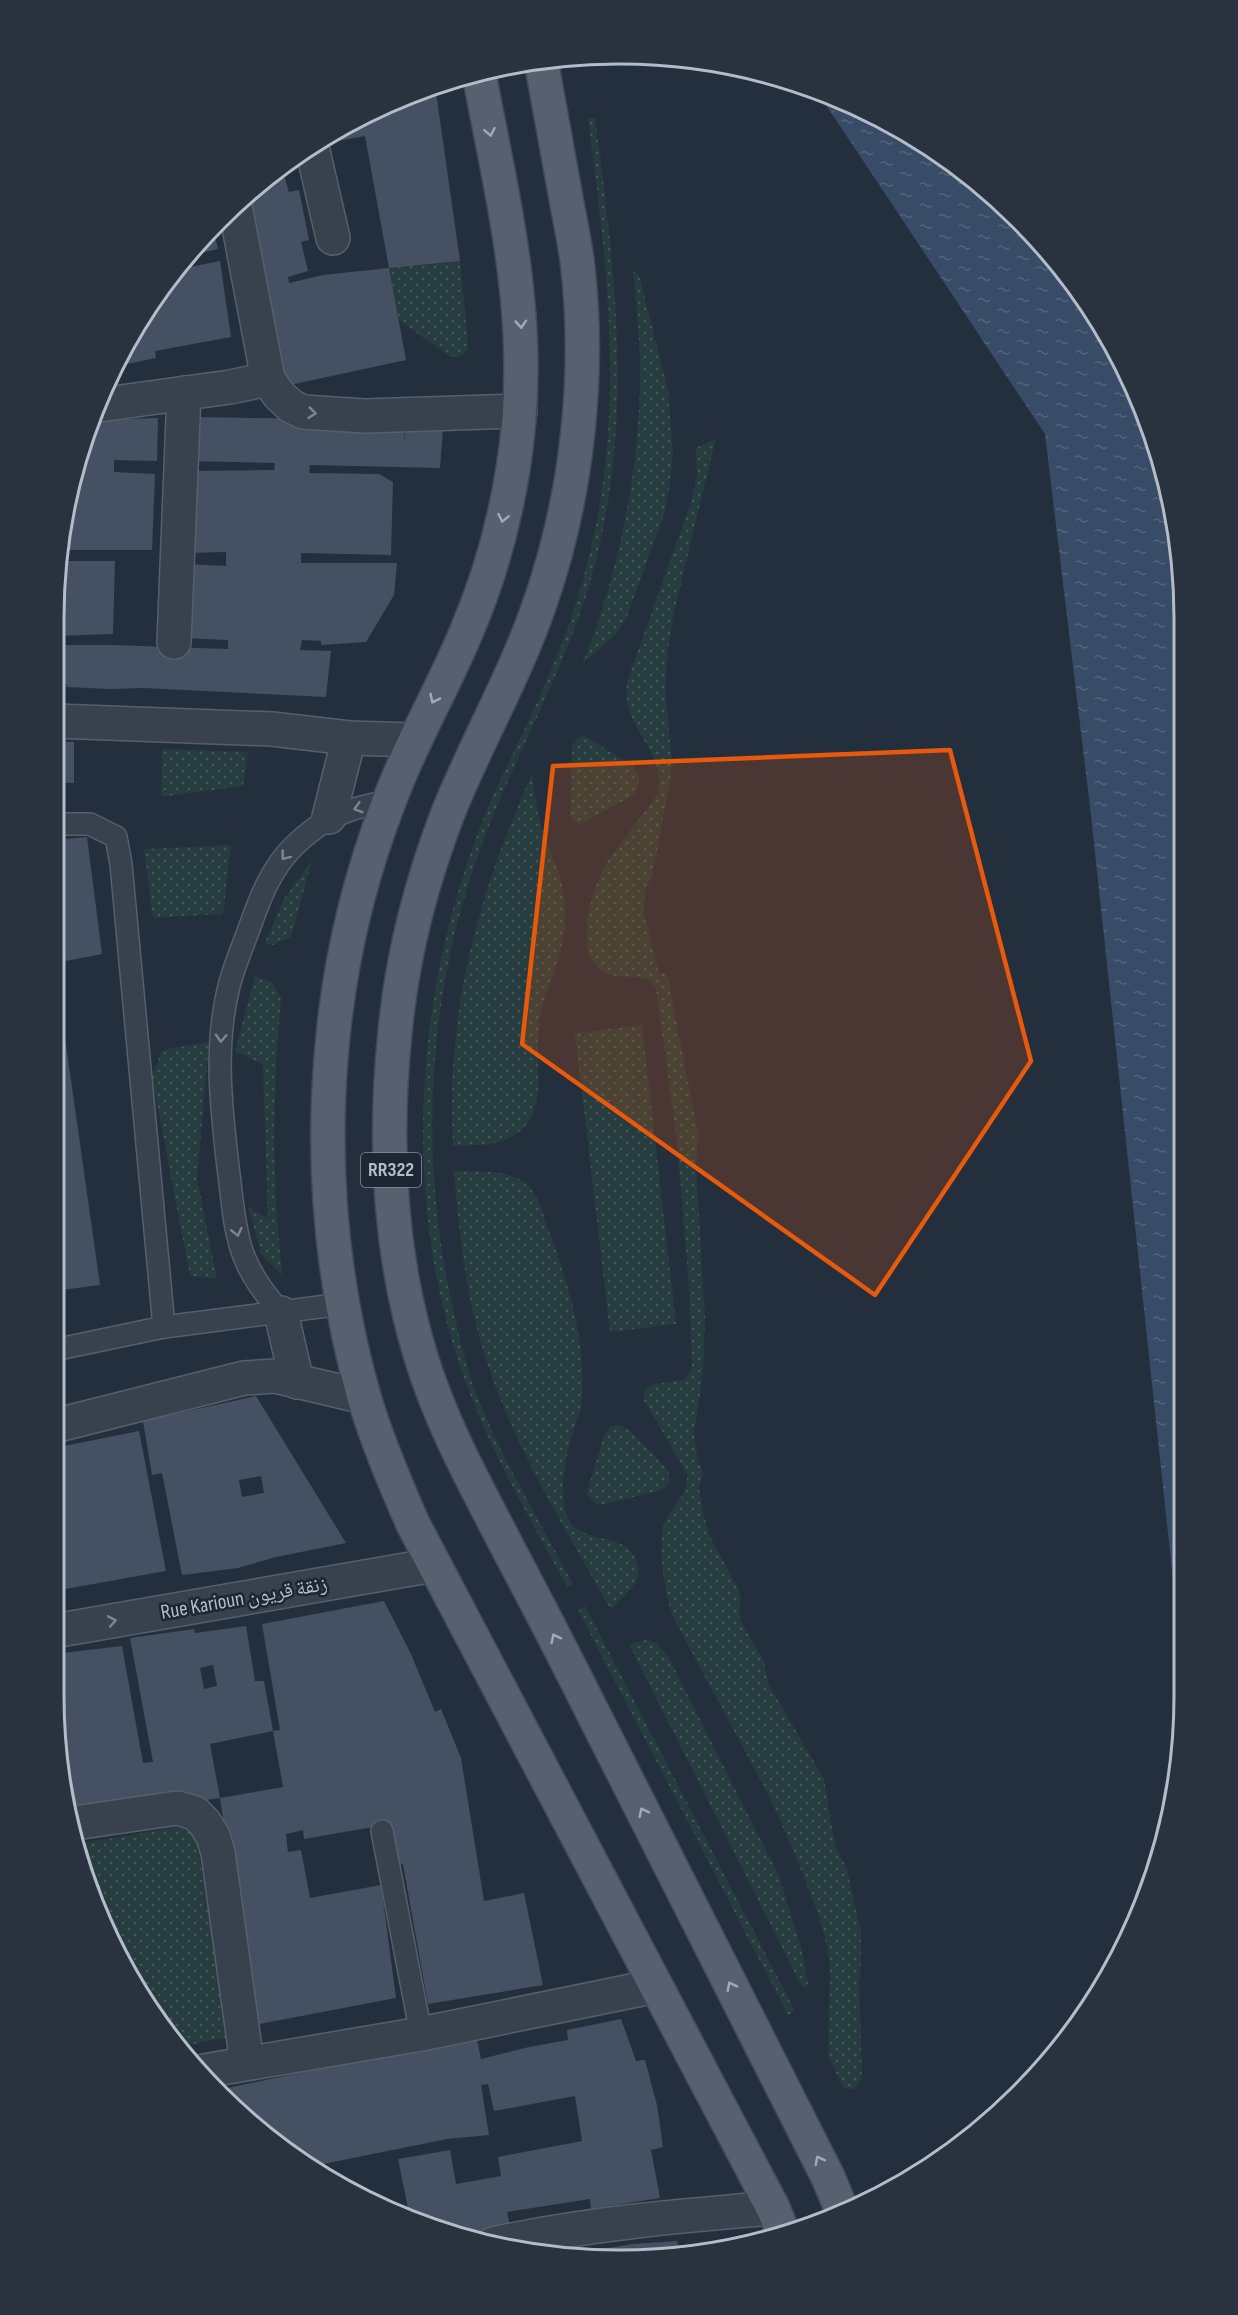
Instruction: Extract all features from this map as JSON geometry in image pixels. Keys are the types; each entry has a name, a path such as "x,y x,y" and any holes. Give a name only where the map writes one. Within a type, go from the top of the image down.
{"main road":[{"name":"RR322","path":"543,70 577,260 581,356 574,451 555,551 540,603 521,654 449,810 430,863 415,916 403,972 390,1082 392,1193 397,1248 407,1303 421,1357 462,1460 585,1697 828,2177 839,2204"},
{"path":"481,82 513,250 518,290 522,330 520,411 509,492 486,581 465,636 414,740 388,801 367,865 350,930 338,995 328,1110 330,1207 342,1304 364,1397 394,1482 434,1565 777,2219"}],"street":[{"path":"314,156 333,238"},
{"path":"237,217 268,379 279,395 291,406 303,412 365,416 520,411"},
{"path":"109,404 268,379"},
{"path":"174,642 184,393"},
{"path":"65,721 272,729 349,738 414,740"},
{"path":"329,818 349,738"},
{"path":"281,1313 297,1382"},
{"path":"65,1423 244,1378 275,1377 364,1397"},
{"name":"Rue Karioun زنقة قريون","path":"65,1629 434,1565"},
{"path":"79,1822 177,1808 195,1813 204,1822 213,1836 218,1853 247,2064"},
{"path":"210,2070 421,2034 656,1986"},
{"path":"510,2240 654,2219 777,2219"}],"lane":[{"path":"281,1313 253,1274 236,1230 221,1110 219,1068 222,1026 229,985 262,894 275,869 292,848 329,818 361,806 388,801"},
{"path":"65,824 90,824 116,837 122,876 164,1327"},
{"path":"65,1348 164,1327 342,1304"},
{"path":"382,1831 421,2034"}],"highlighted area":[{"path":"950,750 1031,1061 875,1295 522,1044 553,766"}],"green space":[{"path":"588,118 595,118 608,225 617,331 615,437 610,490 600,544 577,621 547,696 497,806 464,899 450,956 440,1014 434,1072 432,1130 441,1247 460,1340 474,1388 523,1493 573,1584 567,1587 495,1451 460,1366 441,1298 429,1228 423,1157 424,1086 431,1015 444,944 463,876 487,810 563,642 584,576 599,508 606,459 610,362 605,264"},
{"path":"460,261 468,345 464,353 453,357 399,320 389,268"},
{"path":"633,270 639,275 668,390 673,453 670,484 664,515 626,619 615,635 583,663 608,589 633,474 640,396 640,357"},
{"path":"716,438 674,612 668,650 665,688 672,763 653,872 645,892 644,914 659,973 667,973 698,1134 696,1168 705,1318 703,1372 694,1434 698,1460 703,1472 699,1488 703,1513 710,1537 738,1588 741,1599 739,1610 741,1621 764,1662 769,1685 824,1779 835,1845 847,1869 861,1933 859,1980 862,2078 854,2089 842,2086 828,2055 830,1970 828,1951 818,1913 769,1796 674,1619 668,1598 663,1569 663,1529 666,1519 686,1488 687,1474 644,1400 644,1393 651,1386 683,1379 692,1367 689,1287 677,1141 656,988 647,979 606,973 595,964 589,952 587,937 587,921 601,874 607,862 657,795 658,772 652,753 629,711 627,682 691,502 697,475 696,448"},
{"path":"585,736 633,766 640,778 636,792 630,797 580,824 572,820 570,815 572,746 579,737"},
{"path":"162,749 248,752 243,786 161,797"},
{"path":"532,774 542,829 561,880 565,921 558,961 545,997 539,1023 538,1092 528,1123 516,1134 493,1143 453,1146 453,1066 458,1019 471,947 504,841"},
{"path":"231,845 223,914 153,918 144,849"},
{"path":"312,860 291,937 273,945 265,943 284,899"},
{"path":"255,976 271,982 281,997 274,1135 276,1205 282,1275 261,1254 249,1208 268,1218 263,1065 235,1051"},
{"path":"642,1025 676,1324 610,1332 575,1033"},
{"path":"209,1042 197,1178 217,1279 190,1276 152,1077 162,1050"},
{"path":"454,1171 509,1175 529,1187 541,1208 574,1311 583,1377 579,1414 565,1465 563,1493 565,1510 570,1523 579,1530 624,1546 633,1554 638,1566 636,1581 611,1610 522,1449 494,1382 476,1325 467,1282"},
{"path":"618,1425 628,1429 668,1470 670,1482 662,1490 601,1505 595,1504 587,1495 588,1489 604,1435 611,1426"},
{"path":"585,1606 795,2011 788,2015 578,1610"},
{"path":"646,1640 655,1642 668,1656 779,1876 801,1947 808,1983 806,1988 801,1985 629,1644"},
{"path":"194,1824 228,2037 188,2045 179,2034 139,1973 122,1941 107,1908 84,1843"}],"water":[{"path":"826,105 896,139 957,179 985,202 1036,253 1059,281 1099,342 1131,407 1155,475 1169,547 1174,619 1174,1589 1091,815 1045,434"}],"building":[{"path":"437,96 460,261 389,268 365,136 339,141 374,122"},
{"path":"284,177 289,192 299,190 309,240 301,242 308,271 288,277 289,283 323,275 389,268 406,360 285,386 249,206"},
{"path":"215,239 218,249 202,253"},
{"path":"220,261 231,337 155,351 156,358 127,364 158,311 191,267"},
{"path":"188,417 405,420 404,443 406,426 443,428 440,468 310,465 309,473 379,474 393,482 391,555 301,553 301,563 397,563 394,595 366,642 321,645 321,641 302,640 300,650 331,651 326,697 144,688 66,687 65,645 228,649 228,640 182,638 185,564 226,566 226,552 185,553 192,471 274,470 275,463 186,461"},
{"path":"158,418 157,461 114,460 114,472 155,474 152,550 69,550 83,475 102,420"},
{"path":"68,561 115,561 113,634 65,636"},
{"path":"65,742 74,742 74,783 65,783"},
{"path":"87,837 102,954 65,961 65,839"},
{"path":"65,1038 100,1285 65,1290"},
{"path":"256,1396 346,1543 276,1557 238,1568 182,1575 162,1473 152,1475 143,1421","holes":["261,1476 264,1493 242,1497 239,1480"]},
{"path":"139,1431 166,1571 65,1589 65,1446"},
{"path":"384,1601 411,1654 435,1712 441,1709 461,1758 484,1901 524,1893 543,1985 428,2004 403,1864 398,1865 391,1824 304,1839 303,1830 286,1834 287,1844 288,1852 301,1850 310,1898 381,1885 396,1998 254,2025 220,1798 283,1787 273,1731 280,1730 262,1624"},
{"path":"246,1626 255,1681 264,1681 273,1731 210,1744 220,1798 78,1817 69,1768 66,1732 65,1653 122,1646 143,1763 153,1762 130,1638 194,1629 195,1633","holes":["213,1665 217,1686 204,1689 200,1668"]},
{"path":"621,2019 636,2061 645,2060 657,2105 663,2147 651,2150 660,2198 591,2209 590,2199 507,2212 511,2232 490,2235 475,2232 408,2208 398,2159 450,2150 456,2184 501,2176 498,2157 582,2141 575,2096 494,2111 488,2084 481,2085 489,2135 447,2139 323,2164 281,2136 227,2088 347,2063 477,2040 481,2059 568,2040 567,2030"},
{"path":"677,2241 678,2247 634,2250 633,2244"},
{"path":"633,2244 633,2250 598,2249"}]}
